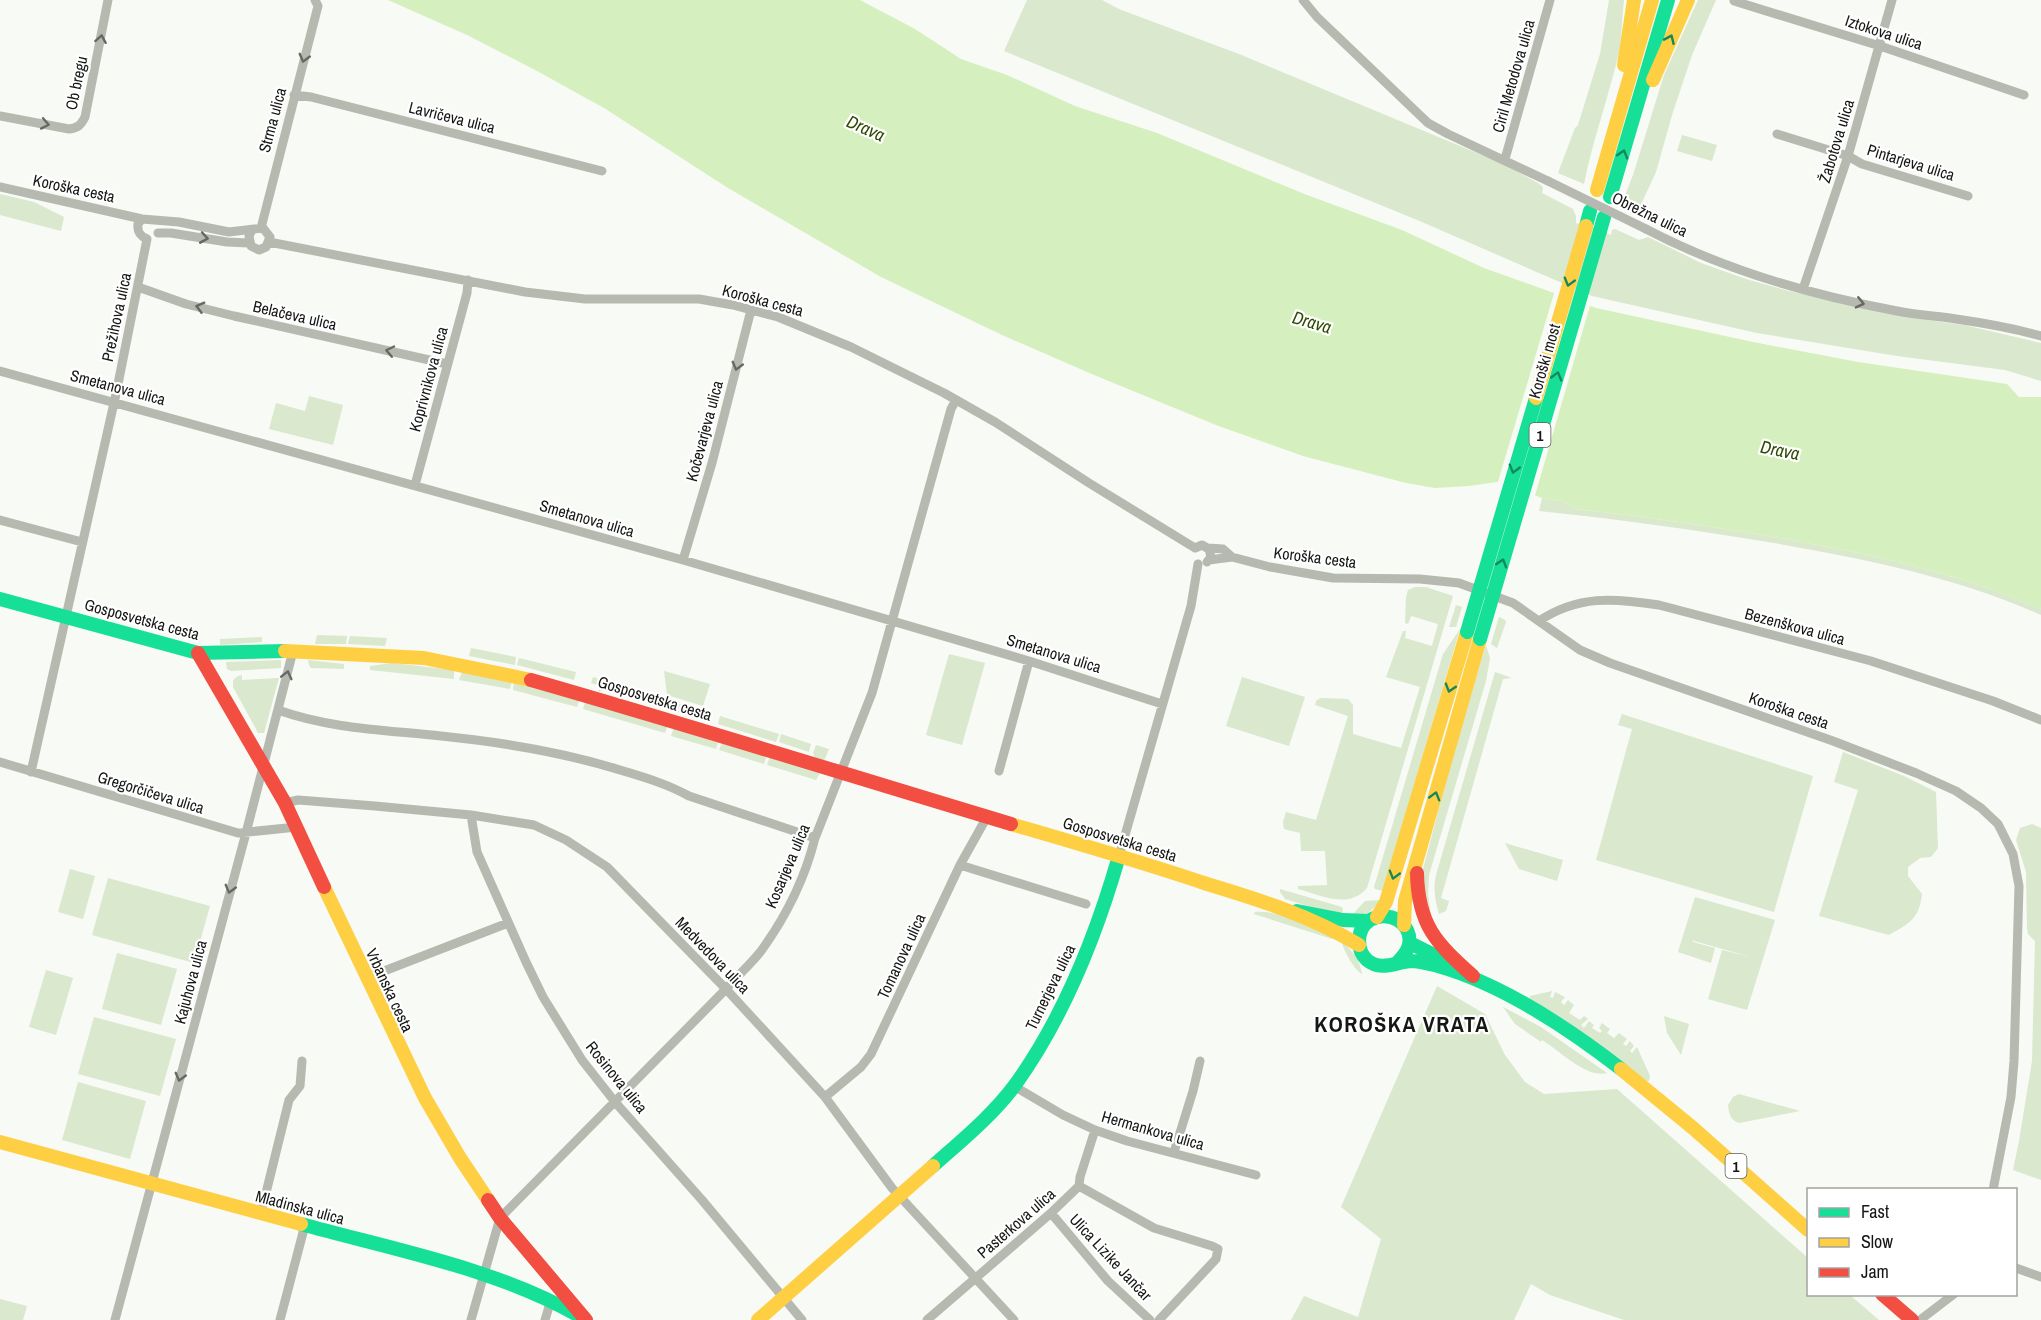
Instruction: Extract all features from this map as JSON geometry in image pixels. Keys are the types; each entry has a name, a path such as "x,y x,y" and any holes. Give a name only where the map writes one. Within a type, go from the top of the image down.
{"street":[{"name":"Ob bregu","path":"0,116 69,129 81,124 87,107 108,0"},
{"name":"Strma ulica","path":"256,229 318,6 315,0"},
{"name":"Obrežna ulica","path":"1303,0 1317,17 1428,123 1675,244 1712,260 1803,289 1898,312 1959,319 2041,336"},
{"name":"Ciril Metodova ulica","path":"1505,159 1550,0"},
{"path":"1620,109 1622,77 1634,0"},
{"path":"1597,190 1652,0"},
{"path":"1610,196 1668,0"},
{"path":"1635,111 1650,90 1688,0"},
{"name":"Žabotova ulica","path":"1803,289 1848,156 1892,0"},
{"name":"Iztokova ulica","path":"1734,1 2024,94"},
{"name":"Lavričeva ulica","path":"294,95 311,97 602,171"},
{"name":"Pintarjeva ulica","path":"1777,134 1848,156 1862,164 1968,196"},
{"name":"Koroška cesta","path":"0,187 142,219"},
{"name":"Koroški most","path":"1372,919 1386,902 1590,210"},
{"path":"159,221 158,233 153,238 143,238 138,232 138,224 142,219 159,221 229,232 256,229 268,234 267,247 259,250 254,249 249,243 249,236 256,229"},
{"name":"Koroški most","path":"1418,852 1602,224"},
{"path":"158,233 249,243"},
{"name":"Prežihova ulica","path":"31,772 114,401 147,239"},
{"name":"Koroška cesta","path":"269,242 557,297 699,299 752,310 808,328 851,347 995,422 1195,548"},
{"name":"Koprivnikova ulica","path":"415,485 467,293 468,280"},
{"name":"Belačeva ulica","path":"138,287 186,304 234,316 447,364"},
{"name":"Kočevarjeva ulica","path":"683,560 712,463 752,310"},
{"name":"Smetanova ulica","path":"0,370 683,560 1029,661 1162,704"},
{"name":"Kosarjeva ulica","path":"471,1320 500,1218 726,989 760,952 785,914 812,852 815,838 872,693 951,409 956,400"},
{"path":"0,520 82,542"},
{"path":"1208,548 1209,560 1204,564 1198,564 1192,557 1195,548 1200,545 1223,549 1232,557"},
{"name":"Koroška cesta","path":"1209,560 1232,557 1270,567 1334,578 1420,579 1459,583 1513,603 1580,650 1610,663 1833,741 1916,773 1956,791 1981,808 1998,824 2013,854 2019,886 2018,960 2011,1097 1993,1188"},
{"name":"Turnerjeva ulica","path":"758,1320 900,1197 984,1119 1014,1086 1055,1020 1074,980 1108,895 1191,606 1198,564"},
{"name":"Gosposvetska cesta","path":"0,599 198,652 293,651 424,658 514,675 988,815 1286,909"},
{"name":"Bezenškova ulica","path":"1539,621 1565,607 1590,600 1624,600 1659,605 1871,661 1993,701 2041,720"},
{"name":"Kajuhova ulica","path":"115,1320 293,651"},
{"name":"Vrbanska cesta","path":"198,652 285,803 366,978 425,1098 460,1158 500,1218 586,1320"},
{"path":"999,771 1029,661"},
{"path":"278,710 318,723 487,741 588,761 653,780 689,796 815,838"},
{"name":"Gregorčičeva ulica","path":"0,762 238,833 297,827"},
{"name":"Medvedova ulica","path":"285,803 298,800 315,801 471,815 534,825 566,840 607,867 726,989 825,1097 900,1197 1014,1320"},
{"name":"Rosinova ulica","path":"471,815 477,852 508,923 543,997 582,1060 615,1102 702,1200 802,1320"},
{"name":"Tomanova ulica","path":"825,1097 861,1067 871,1054 960,865 988,815"},
{"name":"1","path":"1418,852 1405,901 1404,925 1410,943 1558,1024 1605,1057 1663,1102 1807,1228"},
{"name":"1","path":"1418,852 1418,901 1425,923 1439,946 1476,979"},
{"path":"960,865 1086,904"},
{"path":"1286,909 1343,920 1386,916 1396,918 1404,925"},
{"path":"1286,909 1339,933 1359,945"},
{"name":"1","path":"1372,919 1362,928 1359,936 1361,953 1371,963 1383,967 1412,961 1423,962 1476,979"},
{"path":"366,978 508,923"},
{"path":"1396,964 1406,955 1410,943"},
{"path":"261,1213 289,1100 300,1086 302,1061"},
{"path":"1174,1152 1200,1061"},
{"name":"Hermankova ulica","path":"1014,1086 1063,1115 1095,1130 1256,1175"},
{"name":"Pasterkova ulica","path":"927,1320 1079,1186 1095,1130"},
{"name":"Mladinska ulica","path":"0,1142 484,1274 551,1300 586,1320"},
{"path":"1079,1186 1154,1228 1218,1249 1216,1259 1159,1320"},
{"name":"Ulica Lizike Jančar","path":"1051,1213 1108,1281 1150,1320"},
{"path":"280,1320 306,1225"},
{"path":"2017,1268 2041,1278"},
{"path":"1884,1296 1912,1320"},
{"path":"1920,1320 1951,1296"},
{"path":"545,1320 551,1300"}],"shaded area":[{"path":"1027,0 1102,0 1119,9 1239,54 1501,163 1538,183 1543,187 1542,193 1573,209 1576,223 1611,235 1612,230 1615,229 1639,240 1648,237 1701,263 1785,290 1905,317 1964,325 2041,343 2041,381 2005,370 1897,356 1757,333 1592,296 1422,222 1004,51"},
{"path":"1609,0 1624,0 1620,46 1584,184 1558,173 1578,125 1600,54"},
{"path":"1698,0 1716,0 1692,55 1656,172 1638,211 1622,203 1664,75"},
{"path":"1682,135 1717,145 1712,161 1677,151"},
{"path":"0,194 34,202 64,217 61,231 0,215"},
{"path":"309,396 343,405 333,445 269,429 276,403 305,411"},
{"path":"1542,498 1563,501 1576,509 1741,532 1890,560 1982,586 2041,609 2041,615 1943,580 1842,556 1686,529 1539,511"},
{"path":"1415,587 1426,587 1453,596 1367,888 1360,895 1343,900 1298,889 1298,886 1327,885 1325,851 1301,851 1300,833 1284,829 1283,822 1286,812 1316,820 1348,716 1315,705 1316,701 1320,698 1348,699 1353,705 1353,734 1401,748 1420,687 1386,677 1403,631 1406,631 1405,638 1432,646 1438,624 1411,616 1408,624 1405,623 1408,590"},
{"path":"1456,605 1462,607 1456,627 1449,627"},
{"path":"1499,617 1506,622 1497,648 1491,644"},
{"path":"1460,629 1383,891 1375,889 1443,654"},
{"path":"317,635 347,636 346,644 315,644"},
{"path":"350,636 387,638 385,646 348,644"},
{"path":"262,637 262,642 220,645 220,639"},
{"path":"1486,645 1490,658 1486,681 1429,875 1428,894 1431,916 1424,907 1422,873 1457,740"},
{"path":"471,648 516,657 515,665 469,656"},
{"path":"949,654 985,663 962,745 926,735"},
{"path":"519,658 576,672 574,680 517,665"},
{"path":"281,660 281,668 231,671 227,669 226,662"},
{"path":"308,660 344,664 344,669 311,668"},
{"path":"392,663 454,670 454,679 370,670 370,666"},
{"path":"664,671 710,684 703,706 667,695"},
{"path":"462,672 512,681 510,689 459,680"},
{"path":"1495,672 1512,678 1503,679 1441,898 1449,901 1446,911 1439,914 1435,894 1436,875"},
{"path":"242,675 242,680 279,678 264,733 258,733 233,687 233,680"},
{"path":"593,677 618,685 616,689 606,687 598,692 600,686 591,683"},
{"path":"1242,677 1305,697 1289,746 1226,726"},
{"path":"514,681 580,698 577,707 513,690"},
{"path":"623,686 637,691 635,698 647,702 650,695 658,697 656,705 630,697 630,694 622,691"},
{"path":"586,700 668,725 665,733 583,709"},
{"path":"666,700 702,710 699,719 665,708"},
{"path":"1622,714 1813,776 1774,912 1596,860 1632,729 1618,725"},
{"path":"720,716 779,734 776,742 718,724"},
{"path":"674,727 708,737 707,739 718,743 716,749 671,736"},
{"path":"781,734 811,744 809,752 779,742"},
{"path":"722,742 767,755 764,764 719,750"},
{"path":"816,745 829,749 824,761 815,758 813,753"},
{"path":"1843,752 1904,776 1936,792 1938,848 1931,857 1920,858 1908,867 1908,876 1922,894 1919,909 1908,923 1889,935 1819,916 1858,790 1834,782"},
{"path":"770,756 821,771 816,780 767,765"},
{"path":"2032,824 2041,828 2041,1180 2013,1170 2032,1061 2035,941 2028,934 2026,872 2016,840 2020,828"},
{"path":"1505,843 1563,860 1557,881 1519,869"},
{"path":"70,869 95,876 83,919 58,912"},
{"path":"108,878 210,906 194,963 92,935"},
{"path":"1280,889 1342,907 1341,916 1285,899"},
{"path":"1695,897 1775,920 1747,1010 1708,999 1722,950 1751,957 1694,941 1694,939 1693,942 1715,948 1711,963 1678,952"},
{"path":"1380,900 1367,913 1349,918 1365,901"},
{"path":"1255,912 1275,914 1295,920 1333,937 1332,939 1254,914"},
{"path":"1342,942 1355,956 1362,974 1350,960"},
{"path":"117,953 177,969 161,1025 102,1009"},
{"path":"46,970 73,978 56,1035 29,1027"},
{"path":"1437,986 1485,1014 1505,1055 1525,1082 1544,1094 1617,1089 1807,1257 1807,1296 1851,1296 1879,1320 1624,1320 1550,1295 1531,1284 1514,1320 1291,1320 1304,1296 1358,1317 1381,1239 1341,1207"},
{"path":"1552,991 1550,997 1553,998 1555,992 1565,997 1561,1002 1564,1005 1568,1000 1574,1005 1569,1013 1580,1020 1584,1016 1588,1019 1581,1025 1584,1028 1589,1021 1594,1025 1592,1028 1600,1033 1602,1031 1599,1028 1602,1023 1610,1029 1607,1033 1614,1038 1619,1033 1627,1039 1623,1044 1626,1046 1630,1041 1634,1046 1630,1051 1632,1053 1637,1047 1650,1076 1649,1081 1530,999 1530,996"},
{"path":"1503,1007 1541,1027 1607,1073 1599,1074 1582,1068 1542,1040 1541,1042 1515,1024"},
{"path":"1664,1016 1689,1024 1681,1055 1667,1033"},
{"path":"94,1017 176,1039 160,1096 78,1074"},
{"path":"78,1082 146,1101 130,1159 62,1140"},
{"path":"1739,1094 1800,1111 1739,1123 1730,1116 1728,1105 1733,1097"},
{"path":"0,1299 27,1306 23,1320 0,1320"}],"water":[{"name":"Drava","path":"388,0 860,0 915,29 961,59 1007,75 1075,106 1157,133 1307,195 1402,230 1484,268 1596,308 1858,362 2007,384 2019,397 2041,397 2041,609 1951,576 1827,547 1686,523 1576,509 1563,501 1542,498 1497,482 1435,488 1406,483 1303,456 1216,425 1002,335 881,277 728,188 604,108 467,35"}],"pier":[{"path":"1555,290 1591,302 1534,499 1497,485"}],"traffic: fast":[{"path":"1610,197 1668,0"},
{"path":"1586,226 1590,211"},
{"path":"1600,231 1604,217"},
{"path":"1480,639 1600,231"},
{"path":"1467,632 1536,398"},
{"path":"0,599 198,653 285,651"},
{"path":"933,1166 996,1107 1033,1059 1077,975 1100,916 1119,856"},
{"path":"1297,911 1343,920 1368,921"},
{"path":"1396,964 1398,962 1404,956 1409,945 1407,930 1398,920 1391,917 1384,916 1370,920 1362,929 1359,945 1363,956 1372,964 1383,966 1389,965 1394,964 1400,963 1411,961 1421,962 1486,984 1557,1023 1621,1069"},
{"path":"1410,943 1450,963"},
{"path":"301,1224 479,1273 514,1285 581,1317"}],"traffic: slow":[{"path":"1624,65 1634,0"},
{"path":"1597,190 1652,0"},
{"path":"1653,80 1688,0"},
{"path":"1536,398 1586,226"},
{"path":"1377,917 1386,902 1467,632"},
{"path":"1404,925 1405,901 1480,639"},
{"path":"285,651 424,658 531,680"},
{"path":"1011,824 1134,860 1266,903 1322,925 1359,945"},
{"path":"324,887 425,1098 488,1200"},
{"path":"1621,1069 1693,1128 1807,1229"},
{"path":"0,1142 301,1224"},
{"path":"758,1320 933,1166"}],"traffic: jam":[{"path":"198,653 285,803 324,887"},
{"path":"531,680 1011,824"},
{"path":"1417,873 1418,891 1425,920 1439,943 1473,976"},
{"path":"488,1200 500,1218 586,1320"},
{"path":"1884,1296 1912,1320"}],"district":[{"name":"KOROŠKA VRATA","path":"1402,1024"}]}
